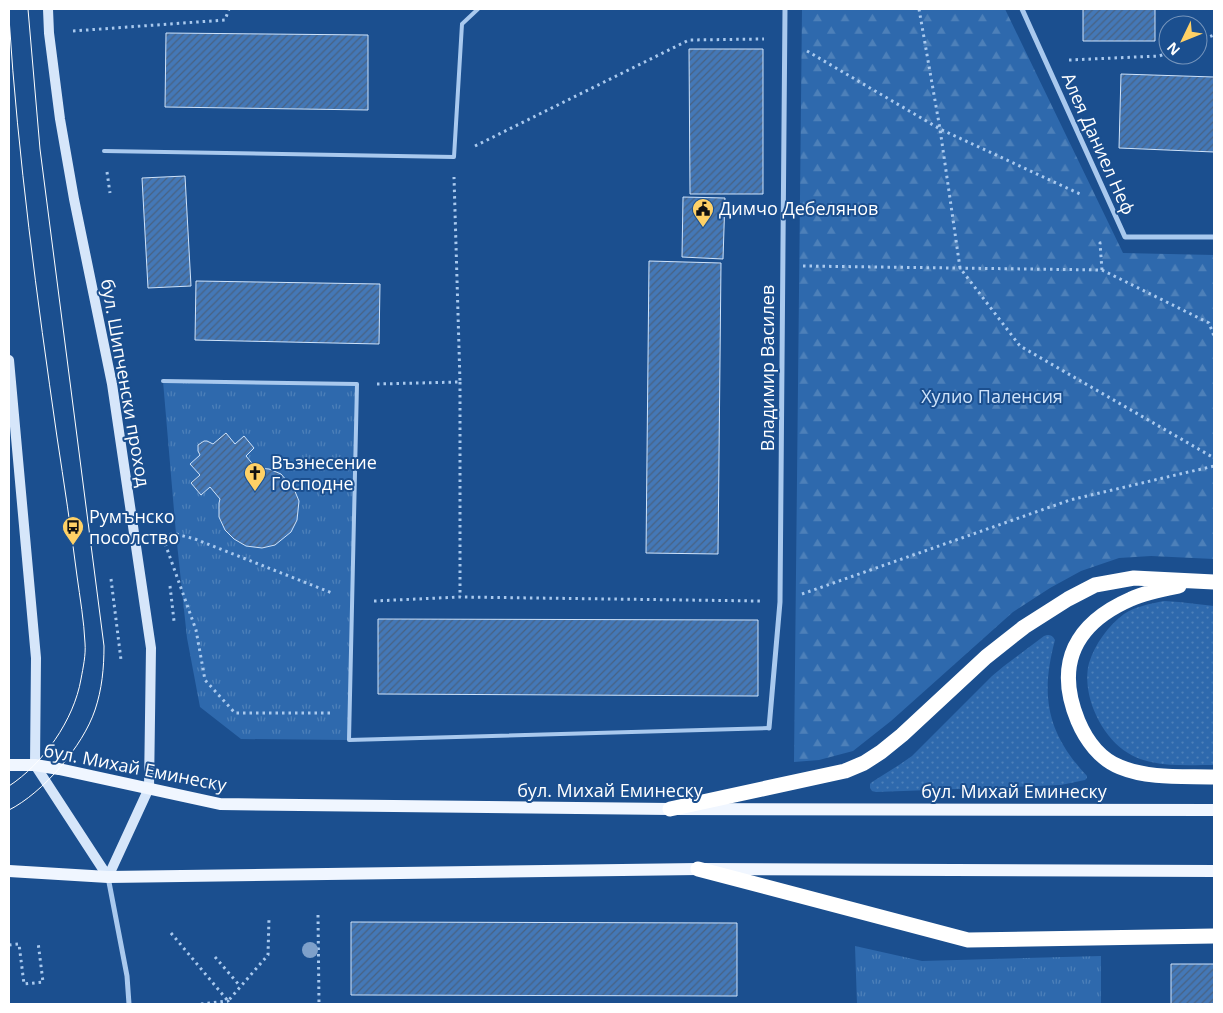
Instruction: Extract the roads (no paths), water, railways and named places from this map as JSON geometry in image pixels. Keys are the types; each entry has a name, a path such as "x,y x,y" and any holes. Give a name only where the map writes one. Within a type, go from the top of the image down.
{"highway":[{"path":"670,809 845,771 864,762 881,752 986,657 1024,626 1095,585 1134,578 1211,582"},
{"path":"1211,582 1156,591 1133,598 1094,620 1083,632 1073,649 1068,686 1082,730 1094,748 1105,759 1120,767 1161,776 1214,776"},
{"path":"698,869 968,940 1214,936"}],"main road":[{"name":"бул. Шипченски проход","path":"48,9 49,33 60,119 74,199 112,384 151,648 149,788 108,877"},
{"path":"9,360 36,658 35,765 108,877"},
{"name":"бул. Михай Еминеску","path":"9,765 35,765 58,769 220,804 670,809 1214,810"},
{"path":"9,872 108,877 698,869 1214,871"}],"street":[{"name":"Владимир Василев","path":"769,728 780,602 785,9"},
{"name":"Алея Даниел Неф","path":"1022,9 1125,237 1214,237"},
{"path":"108,877 126,976 129,1004"}],"lane":[{"path":"104,152 454,157 462,24 478,9"},
{"path":"162,382 356,384 349,740 769,728"}],"tram line":[{"path":"9,810 22,802 48,780 81,738 95,710 102,678 104,654 40,149 28,9"},
{"path":"9,18 17,123 35,280 82,610 85,648 85,657 77,694 72,710 64,725 55,740 34,766 9,786"}],"place":[{"name":"Димчо Дебелянов","path":"703,228"},
{"name":"Възнесение Господне","path":"255,492"},
{"name":"Румънско посолство","path":"73,546"}],"park label":[{"name":"Хулио Паленсия","path":"992,397"}]}
